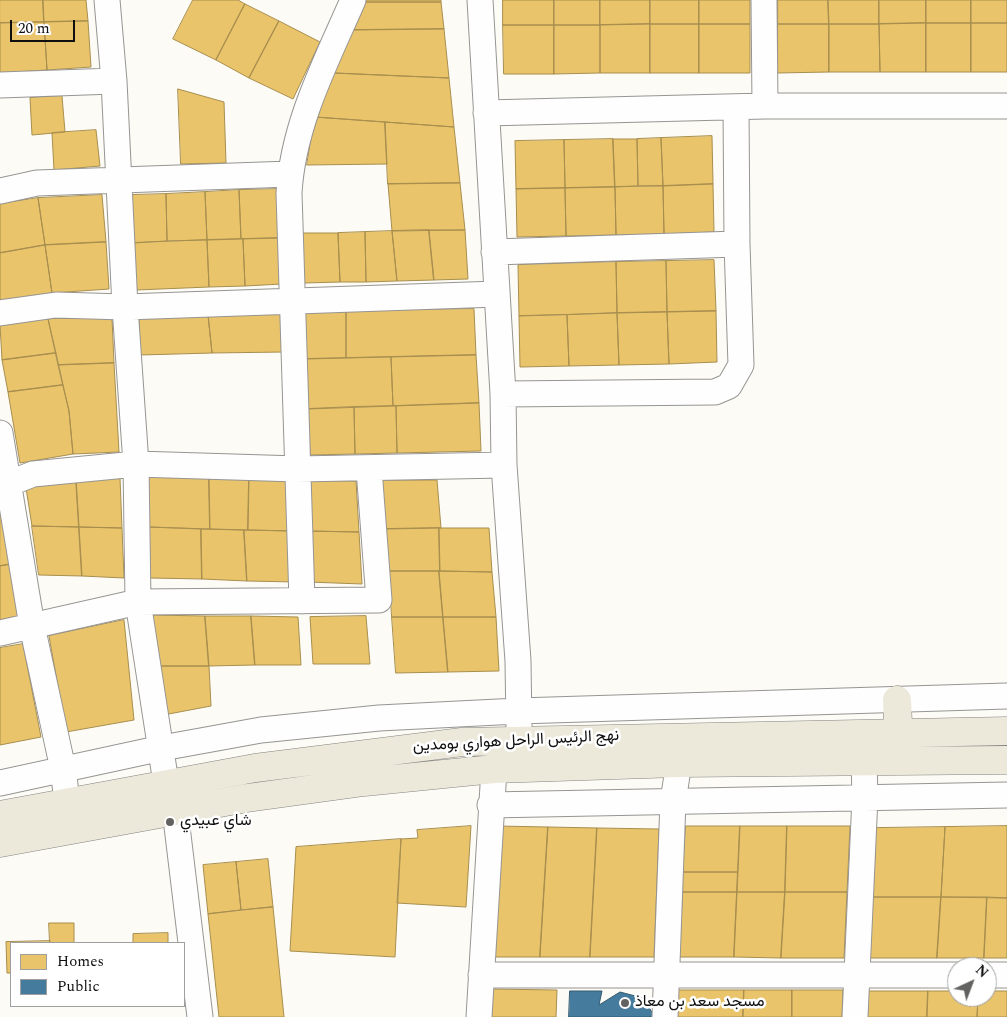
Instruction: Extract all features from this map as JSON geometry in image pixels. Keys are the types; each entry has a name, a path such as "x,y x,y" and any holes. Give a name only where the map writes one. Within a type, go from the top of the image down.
{"main road":[{"path":"897,700 899,760"},
{"name":"نهج الرئيس الراحل هواري بومدين","path":"0,815 166,783 363,752 462,742 520,739 1007,731"},
{"name":"نهج الرئيس الراحل هواري بومدين","path":"0,843 175,810 364,782 494,769 679,763 1007,760"}],"street":[{"path":"107,0 114,81 125,307 136,464 138,602 166,783"},
{"path":"302,600 292,300 290,174 296,140 306,110 353,0"},
{"path":"480,0 503,394 504,465 518,661 518,711 523,768"},
{"path":"764,0 765,106"},
{"path":"0,86 114,81"},
{"path":"486,112 765,106 1007,106"},
{"path":"503,394 715,392 729,386 741,365 737,244 736,107"},
{"path":"0,191 37,183 290,174"},
{"path":"494,252 737,244"},
{"path":"0,313 56,305 125,307 497,294"},
{"path":"0,433 5,486 32,626 63,769 67,801"},
{"path":"5,486 33,474 136,464 298,469 504,465"},
{"path":"0,633 138,602 379,600 369,469"},
{"path":"0,783 162,748 261,730 349,721 518,711 1007,696"},
{"path":"855,1017 865,796 864,761"},
{"path":"665,1017 673,801 679,763"},
{"path":"479,1017 490,805 494,769"},
{"path":"490,805 865,796 1007,795"},
{"path":"175,810 200,1017"},
{"path":"481,975 947,975"}],"building: Homes":[{"path":"0,0 43,0 44,22 0,23"},
{"path":"43,0 86,0 88,21 44,22"},
{"path":"193,0 238,0 245,4 216,60 173,39"},
{"path":"366,0 441,0 441,2 365,2"},
{"path":"503,0 554,0 554,25 503,25"},
{"path":"554,0 600,0 600,25 554,25"},
{"path":"600,0 650,0 650,24 600,25"},
{"path":"650,0 699,0 699,24 650,24"},
{"path":"699,0 750,0 750,24 699,24"},
{"path":"778,0 828,0 829,24 778,24"},
{"path":"828,0 879,0 879,24 829,24"},
{"path":"879,0 926,0 926,23 879,24"},
{"path":"926,0 971,0 971,23 926,23"},
{"path":"971,0 1007,0 1007,23 971,23"},
{"path":"365,2 441,2 444,29 353,30"},
{"path":"245,4 279,21 249,78 216,60"},
{"path":"88,21 91,67 47,70 44,22"},
{"path":"279,21 320,42 293,99 249,78"},
{"path":"44,22 47,70 0,73 0,23"},
{"path":"926,23 926,72 880,72 879,24"},
{"path":"926,23 971,23 971,72 926,72"},
{"path":"971,23 1007,23 1007,72 971,72"},
{"path":"650,24 650,73 600,73 600,25"},
{"path":"650,24 699,24 699,73 650,73"},
{"path":"699,24 750,24 750,73 699,73"},
{"path":"778,24 829,24 829,72 778,73"},
{"path":"829,24 879,24 880,72 829,72"},
{"path":"503,25 554,25 554,74 504,74"},
{"path":"554,25 600,25 600,73 554,74"},
{"path":"444,29 449,78 334,73 353,30"},
{"path":"334,73 449,78 454,127 315,117"},
{"path":"178,89 224,102 226,163 181,164"},
{"path":"62,96 65,132 32,135 30,98"},
{"path":"315,117 385,122 387,164 307,165"},
{"path":"385,122 454,127 460,183 388,184"},
{"path":"96,130 100,166 54,170 52,133"},
{"path":"712,136 713,184 663,186 661,138"},
{"path":"661,138 663,186 638,186 637,139"},
{"path":"613,139 615,187 565,188 564,140"},
{"path":"613,139 637,139 638,186 615,187"},
{"path":"564,140 565,188 516,189 515,141"},
{"path":"460,183 465,230 392,231 388,184"},
{"path":"713,184 714,232 664,234 663,186"},
{"path":"663,186 664,234 616,235 615,187"},
{"path":"615,187 616,235 566,236 565,188"},
{"path":"565,188 566,236 517,237 516,189"},
{"path":"279,189 280,238 241,239 239,190"},
{"path":"239,190 241,239 207,240 205,192"},
{"path":"205,192 207,240 167,241 166,194"},
{"path":"166,194 167,241 133,243 130,195"},
{"path":"102,195 106,242 45,245 38,198"},
{"path":"38,198 45,245 0,253 0,204"},
{"path":"429,230 465,230 468,279 434,280"},
{"path":"429,230 434,280 397,281 392,231"},
{"path":"392,231 397,281 366,282 365,232"},
{"path":"365,232 366,282 340,282 338,233"},
{"path":"302,233 338,233 340,282 305,283"},
{"path":"280,238 282,284 245,286 243,239"},
{"path":"243,239 245,286 209,287 207,240"},
{"path":"207,240 209,287 136,290 133,243"},
{"path":"106,242 109,289 52,293 45,245"},
{"path":"45,245 52,293 0,302 0,253"},
{"path":"714,260 716,311 667,312 666,261"},
{"path":"666,261 667,312 617,313 616,262"},
{"path":"616,262 617,313 519,316 518,265"},
{"path":"474,309 476,355 346,358 346,311"},
{"path":"346,311 346,358 306,359 304,312"},
{"path":"716,311 717,362 669,364 667,312"},
{"path":"667,312 669,364 619,365 617,313"},
{"path":"282,313 284,352 212,353 208,315"},
{"path":"617,313 619,365 569,366 567,315"},
{"path":"208,315 212,353 140,355 139,316"},
{"path":"567,315 569,366 520,367 519,316"},
{"path":"112,318 114,363 58,365 48,319"},
{"path":"48,319 56,353 2,360 0,325"},
{"path":"56,353 63,385 8,392 2,360"},
{"path":"476,355 479,403 393,406 391,357"},
{"path":"391,357 393,406 308,409 306,359"},
{"path":"114,363 119,452 73,454 69,411 58,365"},
{"path":"63,385 69,411 73,454 20,463 8,392"},
{"path":"479,403 481,451 397,453 396,406"},
{"path":"396,406 397,453 355,454 354,407"},
{"path":"354,407 355,454 310,455 308,409"},
{"path":"148,476 209,478 210,529 149,527"},
{"path":"76,478 79,527 32,526 26,488"},
{"path":"76,478 120,478 122,528 79,527"},
{"path":"209,478 249,479 248,530 210,529"},
{"path":"249,479 291,479 293,531 248,530"},
{"path":"304,480 356,481 359,532 306,531"},
{"path":"382,480 437,480 441,528 386,529"},
{"path":"0,505 12,564 0,566"},
{"path":"32,526 79,527 82,576 39,575"},
{"path":"79,527 122,528 124,578 82,576"},
{"path":"149,527 201,529 202,579 150,578"},
{"path":"439,528 489,528 492,572 440,571"},
{"path":"439,528 440,571 389,571 386,529"},
{"path":"201,529 244,530 247,581 202,579"},
{"path":"244,530 293,531 295,582 247,581"},
{"path":"306,531 359,532 362,584 308,582"},
{"path":"12,564 19,616 0,620 0,566"},
{"path":"389,571 439,571 443,617 392,617"},
{"path":"439,571 492,572 496,617 443,617"},
{"path":"151,615 205,616 209,666 155,666"},
{"path":"205,616 251,616 255,665 209,666"},
{"path":"251,616 298,617 301,665 255,665"},
{"path":"366,616 370,664 313,664 310,617"},
{"path":"392,617 443,617 448,672 396,673"},
{"path":"443,617 496,617 499,671 448,672"},
{"path":"124,620 134,720 66,732 49,636"},
{"path":"23,644 41,737 0,745 0,648"},
{"path":"155,666 209,666 211,706 158,716"},
{"path":"471,826 466,907 397,903 401,839 418,838 417,830"},
{"path":"497,826 548,827 540,957 491,957"},
{"path":"686,826 740,826 738,872 683,872"},
{"path":"740,826 787,826 785,892 737,892"},
{"path":"787,826 850,826 847,892 785,892"},
{"path":"1007,826 1007,898 941,897 945,827"},
{"path":"548,827 597,828 590,957 540,957"},
{"path":"945,827 941,897 873,897 876,828"},
{"path":"597,828 659,829 654,957 590,957"},
{"path":"401,839 395,957 290,951 296,847"},
{"path":"268,859 273,907 241,910 236,862"},
{"path":"236,862 241,910 208,914 203,865"},
{"path":"683,872 738,872 737,892 683,892"},
{"path":"683,892 737,892 734,957 680,957"},
{"path":"737,892 785,892 781,958 734,957"},
{"path":"785,892 847,892 844,958 781,958"},
{"path":"873,897 941,897 937,958 870,958"},
{"path":"941,897 987,897 984,957 937,958"},
{"path":"987,897 1007,898 1007,958 984,957"},
{"path":"273,907 284,1017 219,1017 208,914"},
{"path":"49,923 74,923 74,942 50,942"},
{"path":"168,933 168,942 133,942 133,934"},
{"path":"50,941 10,942 10,973 7,973 6,942"},
{"path":"490,989 557,990 556,1017 489,1017"},
{"path":"679,990 744,990 743,1017 678,1017"},
{"path":"744,990 792,990 792,1017 743,1017"},
{"path":"792,990 843,990 842,1017 792,1017"},
{"path":"869,991 928,991 927,1017 868,1017"},
{"path":"928,991 947,991 947,1007 978,1007 977,1017 927,1017"},
{"path":"997,991 1007,991 1007,1017 977,1017 978,1007 997,1007"}],"building: Public":[{"name":"مسجد سعد بن معاذ","path":"570,991 602,991 599,1005 620,992 643,998 655,1017 569,1017"}],"place":[{"name":"شاي عبيدي","path":"170,822"},
{"name":"مسجد سعد بن معاذ","path":"625,1003"}]}
